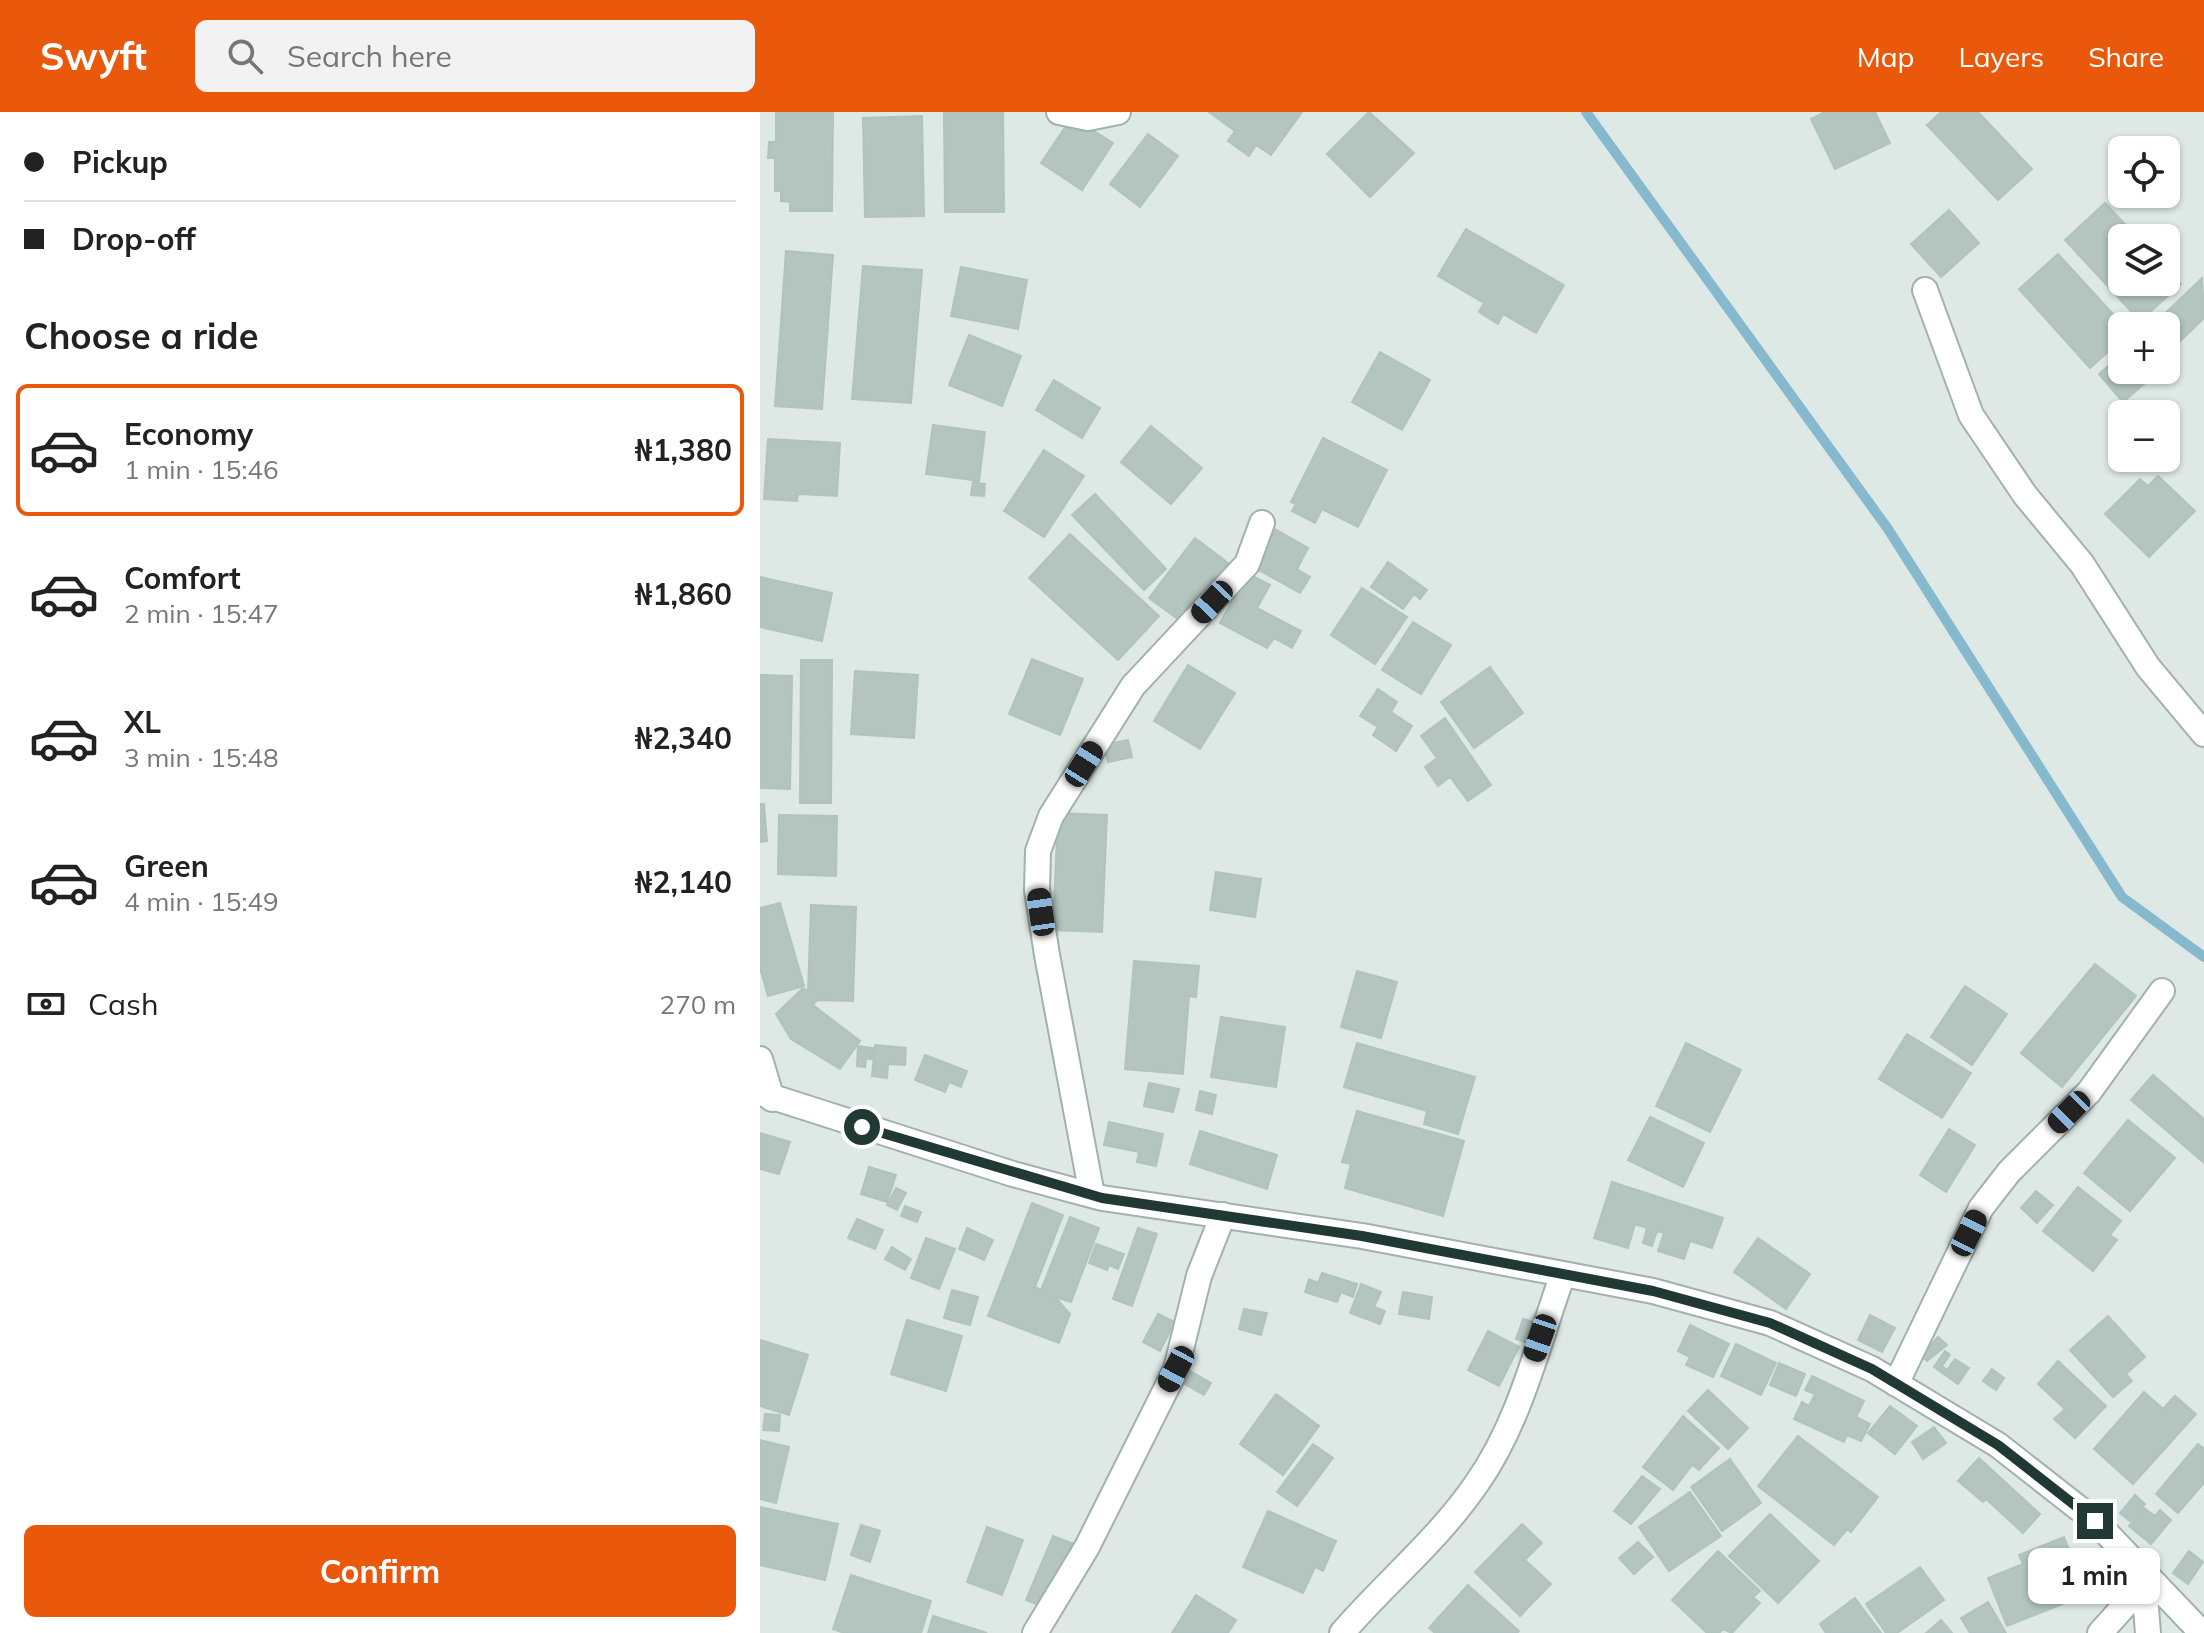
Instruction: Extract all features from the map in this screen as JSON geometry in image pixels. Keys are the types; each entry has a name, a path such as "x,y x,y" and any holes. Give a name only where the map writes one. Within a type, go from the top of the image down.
{"street":[{"path":"1059,112 1088,118 1118,112"},
{"path":"1925,290 1971,415 2025,495 2082,564 2148,667 2204,734"},
{"path":"1092,1195 1045,942 1037,890 1038,851 1051,816 1133,686 1247,564 1262,523"},
{"path":"1896,1384 1981,1208 2009,1172 2089,1092 2162,991"},
{"path":"760,1059 766,1096 1092,1195 1362,1236 1653,1291 1770,1323 1896,1384 2010,1454 2095,1521 2147,1582 2202,1633"},
{"path":"1035,1633 1087,1547 1176,1369 1199,1276 1223,1215"},
{"path":"1342,1633 1444,1526 1479,1481 1511,1421 1563,1274"},
{"path":"2100,1633 2147,1582"},
{"path":"2147,1582 2148,1633"}],"building":[{"path":"776,112 833,112 832,211 790,211 790,202 781,201 781,191 775,191 775,158 768,158 769,142 776,142"},
{"path":"944,112 1003,112 1004,212 945,212"},
{"path":"1209,112 1302,112 1271,155 1256,145 1249,156 1228,141 1235,131"},
{"path":"1369,112 1414,153 1370,197 1327,154"},
{"path":"1825,112 1875,112 1890,143 1835,169 1811,119"},
{"path":"1941,112 1978,112 2032,169 1998,200 1927,125"},
{"path":"922,116 924,216 865,217 863,118"},
{"path":"1072,117 1113,143 1082,190 1041,163"},
{"path":"1148,134 1178,156 1140,207 1110,184"},
{"path":"2105,203 2125,224 2108,224 2108,286 2065,240"},
{"path":"1949,210 1979,243 1941,277 1911,244"},
{"path":"1466,229 1564,285 1536,333 1503,314 1498,324 1479,312 1484,303 1438,276"},
{"path":"786,251 833,255 822,409 775,406"},
{"path":"2058,254 2111,312 2108,312 2108,352 2090,368 2019,289"},
{"path":"863,266 922,270 911,403 852,399"},
{"path":"961,267 1027,280 1018,329 951,316"},
{"path":"2202,278 2204,318 2180,341 2180,312 2167,312"},
{"path":"2117,296 2168,296 2150,312 2132,312"},
{"path":"969,335 1021,356 1002,406 949,385"},
{"path":"1380,352 1430,380 1402,430 1352,402"},
{"path":"2108,366 2108,384 2144,384 2121,400 2099,374"},
{"path":"1054,380 1100,408 1082,438 1036,410"},
{"path":"933,425 985,432 979,481 926,474"},
{"path":"1151,426 1202,468 1171,504 1121,462"},
{"path":"1323,438 1387,470 1358,527 1322,509 1315,523 1292,511 1296,504 1291,502"},
{"path":"768,439 840,443 837,496 798,494 797,501 764,499"},
{"path":"1044,450 1084,476 1044,537 1004,511"},
{"path":"2158,476 2195,511 2149,557 2105,514 2140,479 2148,486"},
{"path":"973,482 985,484 984,496 971,495"},
{"path":"1095,494 1166,569 1144,590 1072,515"},
{"path":"1273,528 1308,548 1297,569 1310,577 1300,593 1252,566"},
{"path":"1070,534 1159,616 1118,660 1029,578"},
{"path":"1195,538 1228,563 1182,622 1149,598"},
{"path":"1388,562 1427,590 1420,599 1414,594 1403,609 1371,587"},
{"path":"1247,573 1270,585 1257,608 1301,631 1292,648 1274,638 1267,648 1220,623"},
{"path":"760,577 832,593 822,641 760,627"},
{"path":"1362,588 1407,617 1375,664 1331,635"},
{"path":"1413,622 1451,645 1421,694 1382,670"},
{"path":"1032,659 1083,679 1060,735 1009,714"},
{"path":"801,660 832,660 831,803 800,803"},
{"path":"1188,665 1235,693 1200,749 1154,721"},
{"path":"1490,667 1523,713 1474,748 1441,702"},
{"path":"855,671 918,675 914,738 851,734"},
{"path":"760,675 792,676 790,789 760,788"},
{"path":"1378,689 1397,702 1391,712 1412,726 1396,751 1373,735 1378,727 1360,716"},
{"path":"1445,718 1491,785 1468,801 1450,777 1438,786 1425,767 1437,758 1421,736"},
{"path":"1128,740 1132,757 1108,762 1104,745"},
{"path":"760,804 764,804 767,841 760,842"},
{"path":"1058,813 1107,815 1102,932 1053,930"},
{"path":"779,815 837,816 836,876 778,874"},
{"path":"1216,872 1261,879 1255,917 1210,910"},
{"path":"780,903 804,986 768,996 760,968 760,908"},
{"path":"811,905 856,907 853,1001 817,1000 813,1005 860,1041 840,1069 791,1039 776,1014 803,988 808,991"},
{"path":"1134,961 1199,966 1196,997 1189,996 1183,1074 1125,1069"},
{"path":"2095,964 2136,996 2062,1087 2021,1053"},
{"path":"1357,971 1397,982 1381,1038 1341,1027"},
{"path":"1965,986 2007,1014 1972,1065 1931,1037"},
{"path":"1221,1017 1285,1027 1276,1087 1211,1077"},
{"path":"1907,1034 1971,1073 1942,1118 1879,1079"},
{"path":"1357,1043 1475,1077 1458,1134 1424,1124 1427,1111 1344,1087"},
{"path":"1686,1043 1741,1070 1710,1132 1656,1106"},
{"path":"875,1045 906,1048 905,1065 888,1064 887,1078 872,1076"},
{"path":"858,1046 873,1048 872,1059 866,1059 865,1067 857,1066"},
{"path":"925,1055 967,1071 961,1087 949,1082 945,1092 915,1080"},
{"path":"2153,1075 2204,1119 2204,1163 2131,1100"},
{"path":"1149,1083 1179,1089 1173,1112 1144,1106"},
{"path":"1200,1091 1216,1095 1212,1114 1196,1110"},
{"path":"1357,1111 1464,1141 1443,1216 1345,1188 1351,1164 1342,1162"},
{"path":"1650,1117 1704,1143 1683,1187 1628,1160"},
{"path":"2128,1120 2175,1158 2130,1211 2084,1173"},
{"path":"1109,1122 1163,1134 1156,1166 1137,1162 1139,1152 1104,1145"},
{"path":"1949,1129 1975,1145 1946,1192 1920,1175"},
{"path":"1200,1131 1277,1155 1267,1189 1190,1164"},
{"path":"760,1133 790,1142 779,1174 760,1169"},
{"path":"869,1167 896,1175 887,1202 861,1194"},
{"path":"1612,1182 1723,1218 1712,1248 1690,1241 1684,1259 1658,1251 1664,1233 1657,1231 1652,1246 1643,1243 1647,1228 1635,1224 1628,1248 1594,1238"},
{"path":"2078,1187 2121,1221 2110,1235 2117,1240 2093,1271 2043,1231"},
{"path":"896,1188 906,1193 897,1210 887,1205"},
{"path":"2036,1191 2053,1205 2037,1223 2021,1208"},
{"path":"1032,1203 1063,1215 1035,1287 1041,1290 1070,1217 1099,1228 1071,1302 1055,1297 1070,1314 1059,1343 988,1316"},
{"path":"905,1206 921,1212 917,1222 901,1216"},
{"path":"857,1219 883,1230 875,1249 848,1238"},
{"path":"967,1228 993,1240 984,1260 959,1249"},
{"path":"1138,1228 1157,1234 1132,1306 1113,1299"},
{"path":"926,1238 955,1249 939,1289 911,1278"},
{"path":"1758,1238 1810,1274 1786,1309 1734,1272"},
{"path":"1096,1244 1124,1254 1118,1269 1109,1265 1107,1270 1089,1263"},
{"path":"892,1247 911,1259 905,1270 885,1259"},
{"path":"1322,1273 1357,1284 1353,1297 1341,1292 1337,1302 1305,1292 1309,1279 1318,1283"},
{"path":"1361,1284 1381,1292 1374,1307 1385,1311 1380,1324 1350,1313"},
{"path":"952,1290 978,1297 970,1325 944,1318"},
{"path":"1403,1292 1432,1297 1429,1319 1399,1314"},
{"path":"1244,1309 1267,1313 1261,1335 1239,1329"},
{"path":"1158,1314 1175,1322 1160,1351 1143,1342"},
{"path":"1870,1315 1895,1328 1882,1352 1858,1340"},
{"path":"2108,1316 2145,1357 2126,1374 2132,1381 2113,1397 2070,1350"},
{"path":"1523,1319 1537,1323 1530,1344 1516,1339"},
{"path":"907,1320 962,1336 946,1391 891,1374"},
{"path":"1690,1325 1729,1344 1713,1377 1686,1365 1690,1357 1678,1351"},
{"path":"1488,1331 1519,1347 1499,1386 1468,1370"},
{"path":"1938,1337 1947,1345 1927,1361 1921,1356"},
{"path":"760,1340 808,1355 789,1415 760,1406"},
{"path":"1736,1344 1776,1363 1761,1395 1721,1376"},
{"path":"1945,1351 1950,1355 1942,1366 1947,1370 1955,1359 1969,1368 1958,1384 1934,1367"},
{"path":"2058,1361 2106,1406 2075,1438 2054,1419 2065,1409 2038,1384"},
{"path":"1779,1363 1805,1374 1796,1396 1770,1385"},
{"path":"1187,1369 1211,1383 1204,1395 1179,1381"},
{"path":"1992,1369 2004,1378 1996,1390 1983,1381"},
{"path":"1812,1376 1864,1401 1856,1417 1870,1424 1861,1441 1847,1435 1844,1442 1794,1419 1802,1402 1809,1406 1815,1394 1805,1390"},
{"path":"1708,1390 1748,1428 1728,1449 1688,1411"},
{"path":"2144,1392 2163,1409 2175,1396 2196,1414 2133,1484 2094,1449"},
{"path":"1276,1394 1319,1426 1283,1475 1240,1444"},
{"path":"1890,1406 1917,1426 1895,1454 1868,1433"},
{"path":"765,1414 780,1415 779,1431 763,1430"},
{"path":"1683,1416 1719,1448 1699,1470 1692,1465 1673,1490 1643,1467"},
{"path":"1934,1427 1946,1443 1923,1459 1912,1442"},
{"path":"1798,1436 1878,1497 1851,1532 1847,1529 1834,1545 1758,1486"},
{"path":"760,1440 789,1447 776,1503 760,1499"},
{"path":"1313,1444 1333,1458 1297,1506 1277,1492"},
{"path":"2198,1444 2204,1449 2204,1483 2178,1513 2156,1494"},
{"path":"1979,1458 2040,1514 2023,1533 1986,1499 1983,1502 1958,1481"},
{"path":"1730,1459 1761,1503 1722,1531 1691,1487"},
{"path":"1642,1476 1660,1489 1631,1524 1614,1511"},
{"path":"1690,1492 1721,1536 1669,1571 1639,1527"},
{"path":"2135,1495 2145,1504 2130,1521 2120,1513"},
{"path":"760,1507 838,1524 825,1580 760,1565"},
{"path":"2144,1508 2155,1516 2160,1510 2171,1520 2151,1544 2129,1526"},
{"path":"1268,1511 1336,1541 1323,1571 1315,1567 1303,1593 1243,1567"},
{"path":"1770,1514 1819,1561 1778,1603 1729,1556"},
{"path":"1522,1524 1542,1543 1525,1560 1551,1584 1520,1616 1475,1572"},
{"path":"861,1525 880,1531 870,1562 851,1555"},
{"path":"987,1527 1023,1540 1002,1595 967,1582"},
{"path":"1053,1536 1074,1544 1046,1608 1026,1600"},
{"path":"2064,1537 2076,1567 2069,1570 2080,1597 2007,1626 1988,1578 2023,1564 2019,1555"},
{"path":"1638,1542 1653,1557 1634,1574 1619,1558"},
{"path":"1718,1551 1760,1591 1753,1597 1760,1603 1732,1633 1723,1629 1719,1633 1707,1633 1672,1600"},
{"path":"2189,1551 2203,1562 2188,1584 2173,1573"},
{"path":"1920,1567 1944,1600 1897,1633 1886,1633 1866,1604"},
{"path":"851,1575 931,1601 921,1633 844,1633 833,1629"},
{"path":"1468,1585 1519,1631 1435,1633 1429,1628"},
{"path":"1196,1595 1236,1620 1228,1633 1172,1633"},
{"path":"1855,1598 1881,1633 1826,1633 1820,1624"},
{"path":"1988,1602 2006,1633 1970,1633 1961,1618"},
{"path":"933,1616 987,1633 928,1633"},
{"path":"1941,1620 1952,1633 1926,1633"}],"waterway":[{"path":"1586,112 1888,529 2122,897 2204,957"}],"route":[{"path":"862,1127 1102,1198 1362,1236 1653,1291 1770,1323 1872,1369 1998,1445 2095,1521"}]}
